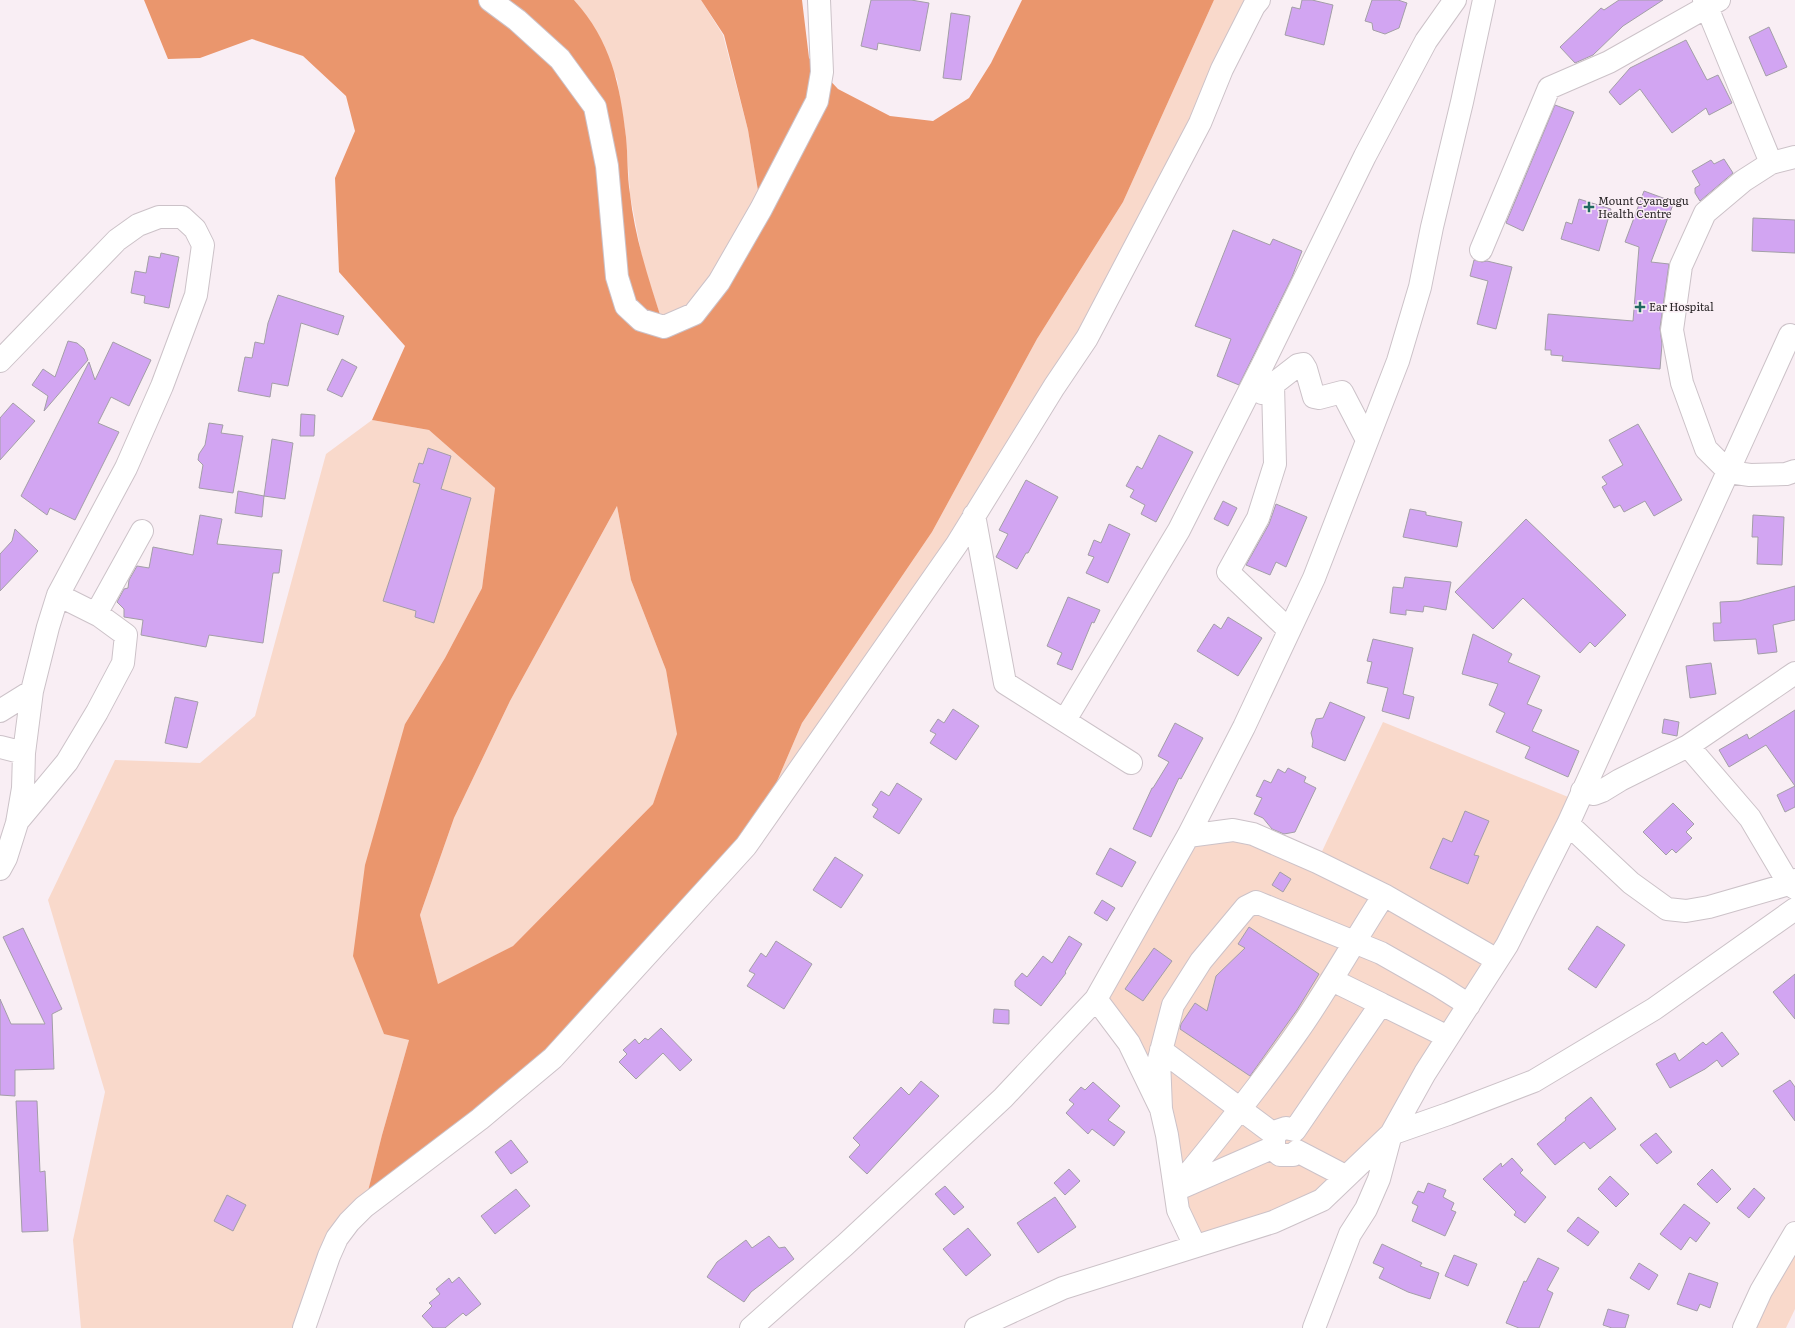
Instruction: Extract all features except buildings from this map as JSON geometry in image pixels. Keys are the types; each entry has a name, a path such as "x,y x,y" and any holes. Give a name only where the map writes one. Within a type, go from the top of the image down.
{"street":[{"path":"490,0 517,20 560,59 594,107 607,166 616,277 626,306 641,320 664,327 694,314 719,282 761,210 817,101 822,72 819,0"},
{"path":"304,1328 329,1256 337,1238 350,1222 364,1207 480,1119 553,1058 746,846 956,544 1086,338 1104,307 1200,123 1222,69 1254,6 1259,0"},
{"path":"1066,720 1179,530 1365,156 1426,42 1455,0"},
{"path":"751,1328 851,1240 1003,1098 1096,999 1188,836 1244,727 1314,578 1398,361 1420,287 1432,227 1462,102 1484,0"},
{"path":"1481,250 1549,88 1609,62 1710,2 1771,163"},
{"path":"1795,157 1771,163 1743,181 1705,213 1681,266 1672,330 1682,383 1706,449 1729,472 1750,475 1786,474 1795,471"},
{"path":"0,361 117,240 138,225 159,217 182,217 195,229 203,245 196,295 162,386 126,468 58,595 48,627 32,691 24,753 23,788 17,823 6,858 0,869"},
{"path":"1314,1328 1350,1234 1366,1209 1379,1179 1391,1134 1426,1073 1507,945 1568,824 1790,335"},
{"path":"1240,410 1298,365 1303,364 1306,369 1314,397 1320,398 1342,392 1367,440"},
{"path":"1273,385 1274,464 1258,518 1228,572 1289,630"},
{"path":"974,516 1005,683 1066,720 1131,763"},
{"path":"96,614 142,531"},
{"path":"17,823 67,762 97,712 123,663 126,635 96,614 58,595"},
{"path":"1582,791 1594,794 1602,791 1620,780 1688,746 1795,673"},
{"path":"0,711 32,691"},
{"path":"1568,824 1631,883 1667,909 1686,911 1710,907 1793,884 1750,818 1688,746"},
{"path":"0,747 24,753"},
{"path":"1188,836 1233,830 1253,834 1317,862 1384,895 1497,960"},
{"path":"1175,1190 1241,1109 1296,1034 1332,980 1353,942 1384,895"},
{"path":"1195,1246 1178,1210 1167,1135 1161,1109 1159,1059 1173,1005 1202,961 1246,907 1256,902 1381,953 1469,1005"},
{"path":"976,1328 1063,1288 1273,1222 1322,1200 1345,1176 1391,1134 1534,1081 1654,1009 1795,909"},
{"path":"1332,980 1448,1038"},
{"path":"1096,999 1129,1043 1161,1109"},
{"path":"1345,1176 1298,1151 1293,1154 1280,1155 1274,1150 1277,1131 1286,1128 1295,1130 1382,1004"},
{"path":"1161,1050 1241,1109 1275,1141"},
{"path":"1175,1190 1275,1141"},
{"path":"1744,1328 1762,1291 1795,1233"}],"shaded area":[{"path":"144,0 574,0 587,15 597,31 612,64 617,81 624,118 629,187 635,228 653,294 664,327 694,314 761,209 748,130 724,35 701,0 802,0 809,58 838,89 890,116 933,121 969,98 991,63 1022,0 1214,0 1123,202 1037,339 932,532 802,723 754,835 553,1058 364,1207 382,1135 409,1040 384,1034 353,956 365,865 405,724 445,658 482,588 495,488 429,430 372,420 405,346 339,272 335,178 355,131 346,96 303,56 252,39 200,58 168,59","holes":["617,506 631,580 666,670 677,734 653,804 513,946 438,984 420,915 454,818 510,701"]},
{"path":"574,0 701,0 723,35 748,130 761,209 719,282 664,327 643,263 630,194 626,137 617,79 580,7"},
{"path":"1214,0 1259,0 1104,307 754,835 802,723 932,532 1037,339 1123,202"},
{"path":"372,420 429,430 495,488 482,588 445,658 405,724 409,1040 382,1135 364,1207 304,1328 81,1328 73,1240 105,1092 48,900 115,760 200,763 255,716 326,454"},
{"path":"617,506 631,580 666,670 678,734 653,804 513,946 438,985 420,915 454,818 510,701"},
{"path":"1383,722 1578,801 1425,1073 1324,1202 1200,1251 1167,1135 1096,999 1188,836 1233,830 1317,862"},
{"path":"1795,1233 1795,1309 1786,1328 1744,1328"}],"place":[{"name":"Mount Cyangugu Health Centre","path":"1589,207"},
{"name":"Ear Hospital","path":"1640,307"}]}
